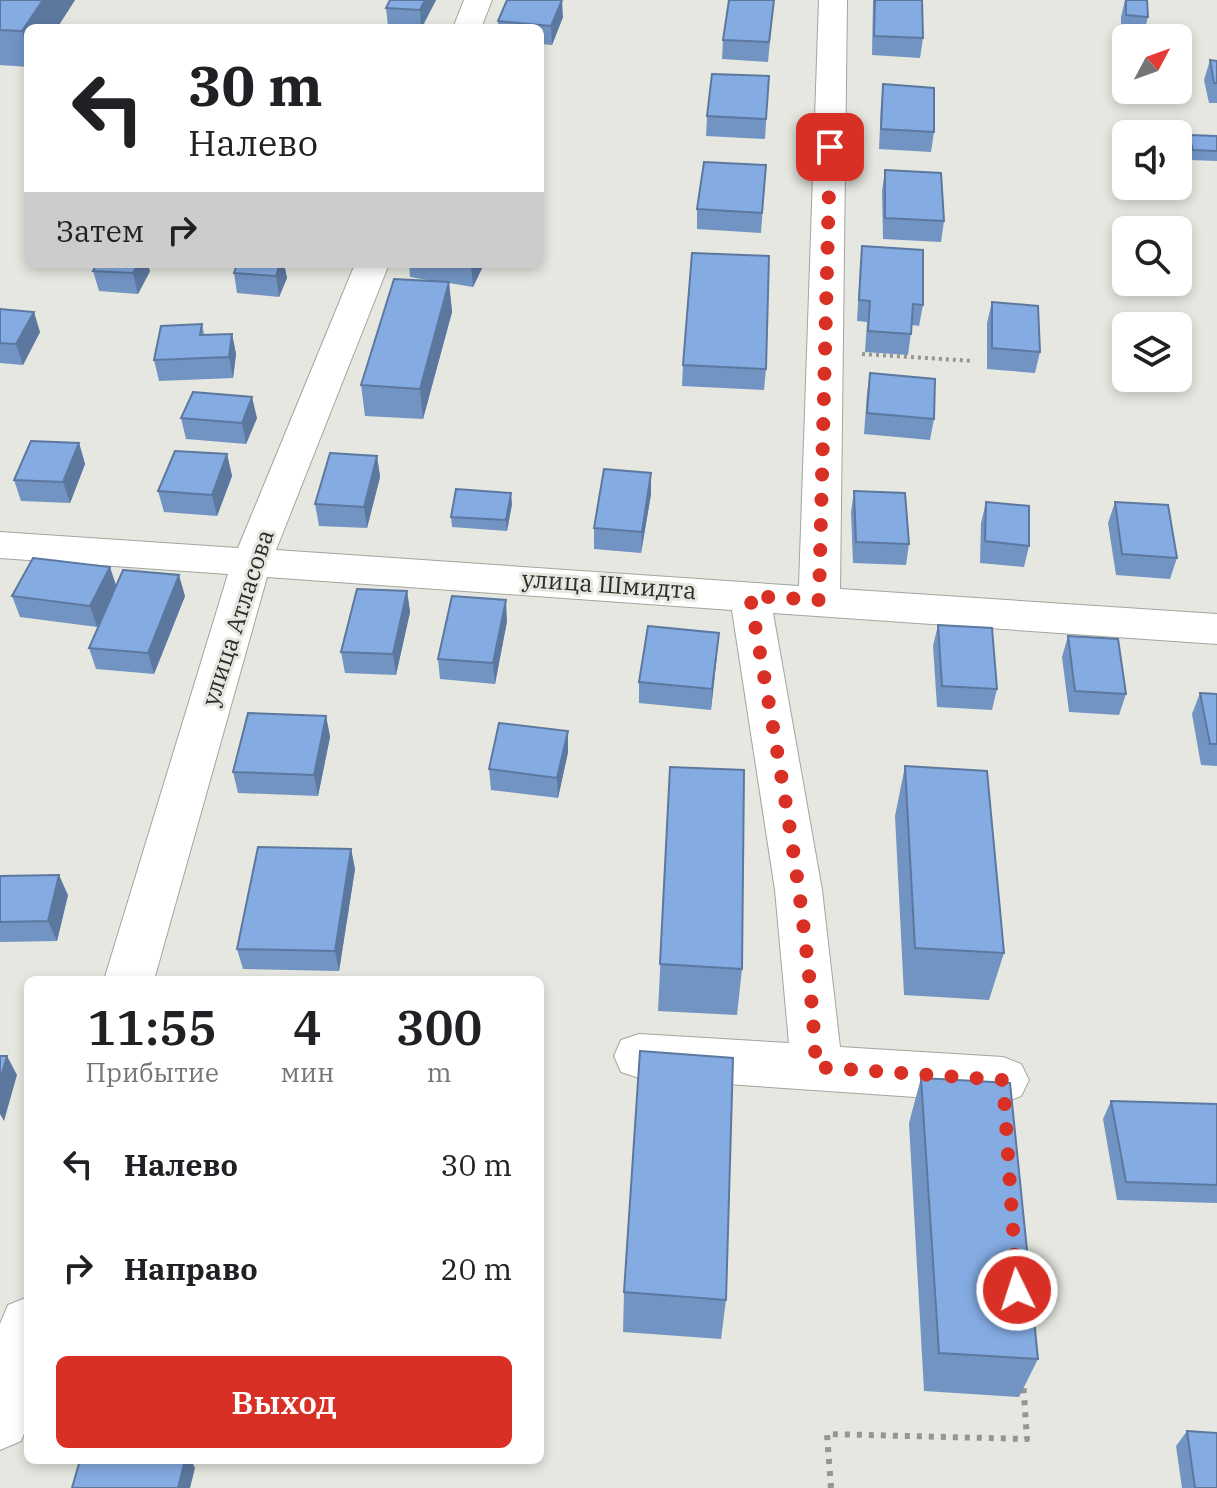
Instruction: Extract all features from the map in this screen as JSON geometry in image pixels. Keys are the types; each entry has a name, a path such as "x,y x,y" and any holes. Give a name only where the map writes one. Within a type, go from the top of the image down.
{"street":[{"path":"469,24 478,0"},
{"path":"819,600 833,0"},
{"name":"улица Атласова","path":"130,976 252,561 370,268"},
{"name":"улица Шмидта","path":"0,545 1217,629"},
{"path":"750,596 789,828 812,999 816,1067"},
{"path":"639,1056 1003,1080"},
{"path":"0,1420 24,1339"}],"path":[{"path":"825,352 974,361"},
{"path":"831,1488 827,1434 1027,1439 1023,1377"}],"building":[{"path":"0,0 43,0 22,31 0,30"},
{"path":"390,0 425,0 420,10 386,8"},
{"path":"507,0 562,0 551,26 498,21"},
{"path":"729,0 774,0 769,42 723,40"},
{"path":"875,0 922,0 923,38 874,36"},
{"path":"1126,0 1147,0 1148,17 1126,15"},
{"path":"1210,60 1217,61 1217,83 1214,83"},
{"path":"712,74 769,76 766,119 707,116"},
{"path":"883,84 934,88 934,132 881,129"},
{"path":"1192,135 1217,136 1217,151 1193,150"},
{"path":"704,162 766,165 762,213 697,209"},
{"path":"885,170 941,173 944,221 885,218"},
{"path":"862,246 923,250 923,305 913,304 911,334 868,331 870,301 859,300"},
{"path":"692,253 769,256 766,369 683,365"},
{"path":"95,268 136,268 133,273 93,271"},
{"path":"236,268 279,268 276,276 234,273"},
{"path":"394,279 449,282 420,389 361,385"},
{"path":"992,302 1038,306 1040,352 992,348"},
{"path":"0,309 34,312 16,344 0,343"},
{"path":"202,324 200,335 232,334 229,357 154,360 161,326"},
{"path":"870,373 935,379 934,419 867,413"},
{"path":"193,392 252,397 242,423 181,418"},
{"path":"31,441 79,443 63,482 14,480"},
{"path":"175,451 227,454 212,495 158,491"},
{"path":"330,453 377,456 364,507 315,504"},
{"path":"604,469 651,473 642,532 594,528"},
{"path":"456,489 511,493 506,520 451,517"},
{"path":"854,491 905,493 909,544 856,542"},
{"path":"986,502 1029,506 1029,546 985,541"},
{"path":"1115,502 1168,505 1177,558 1122,554"},
{"path":"33,558 110,567 90,606 12,596"},
{"path":"123,570 179,575 148,653 89,648"},
{"path":"357,589 407,591 393,654 341,652"},
{"path":"452,596 506,600 493,663 438,659"},
{"path":"938,625 992,628 997,689 942,686"},
{"path":"648,626 719,633 712,689 639,682"},
{"path":"1068,636 1118,639 1126,694 1075,691"},
{"path":"1200,693 1217,694 1217,744 1210,744"},
{"path":"248,713 326,716 314,775 233,772"},
{"path":"499,723 568,731 557,778 489,769"},
{"path":"905,766 987,771 1004,953 915,948"},
{"path":"670,767 744,770 742,969 660,964"},
{"path":"258,847 351,849 335,951 237,949"},
{"path":"59,875 48,921 0,922 0,876"},
{"path":"640,1051 733,1058 726,1300 624,1292"},
{"path":"0,1056 7,1056 0,1080"},
{"path":"921,1078 1010,1083 1038,1359 939,1353"},
{"path":"1111,1101 1217,1104 1217,1185 1126,1182"},
{"path":"1187,1431 1217,1433 1217,1488 1195,1488"},
{"path":"79,1464 184,1464 178,1488 72,1488"}],"route":[{"path":"830,147 819,600 750,596 787,813 812,999 816,1067 1003,1080 1017,1290"}]}
